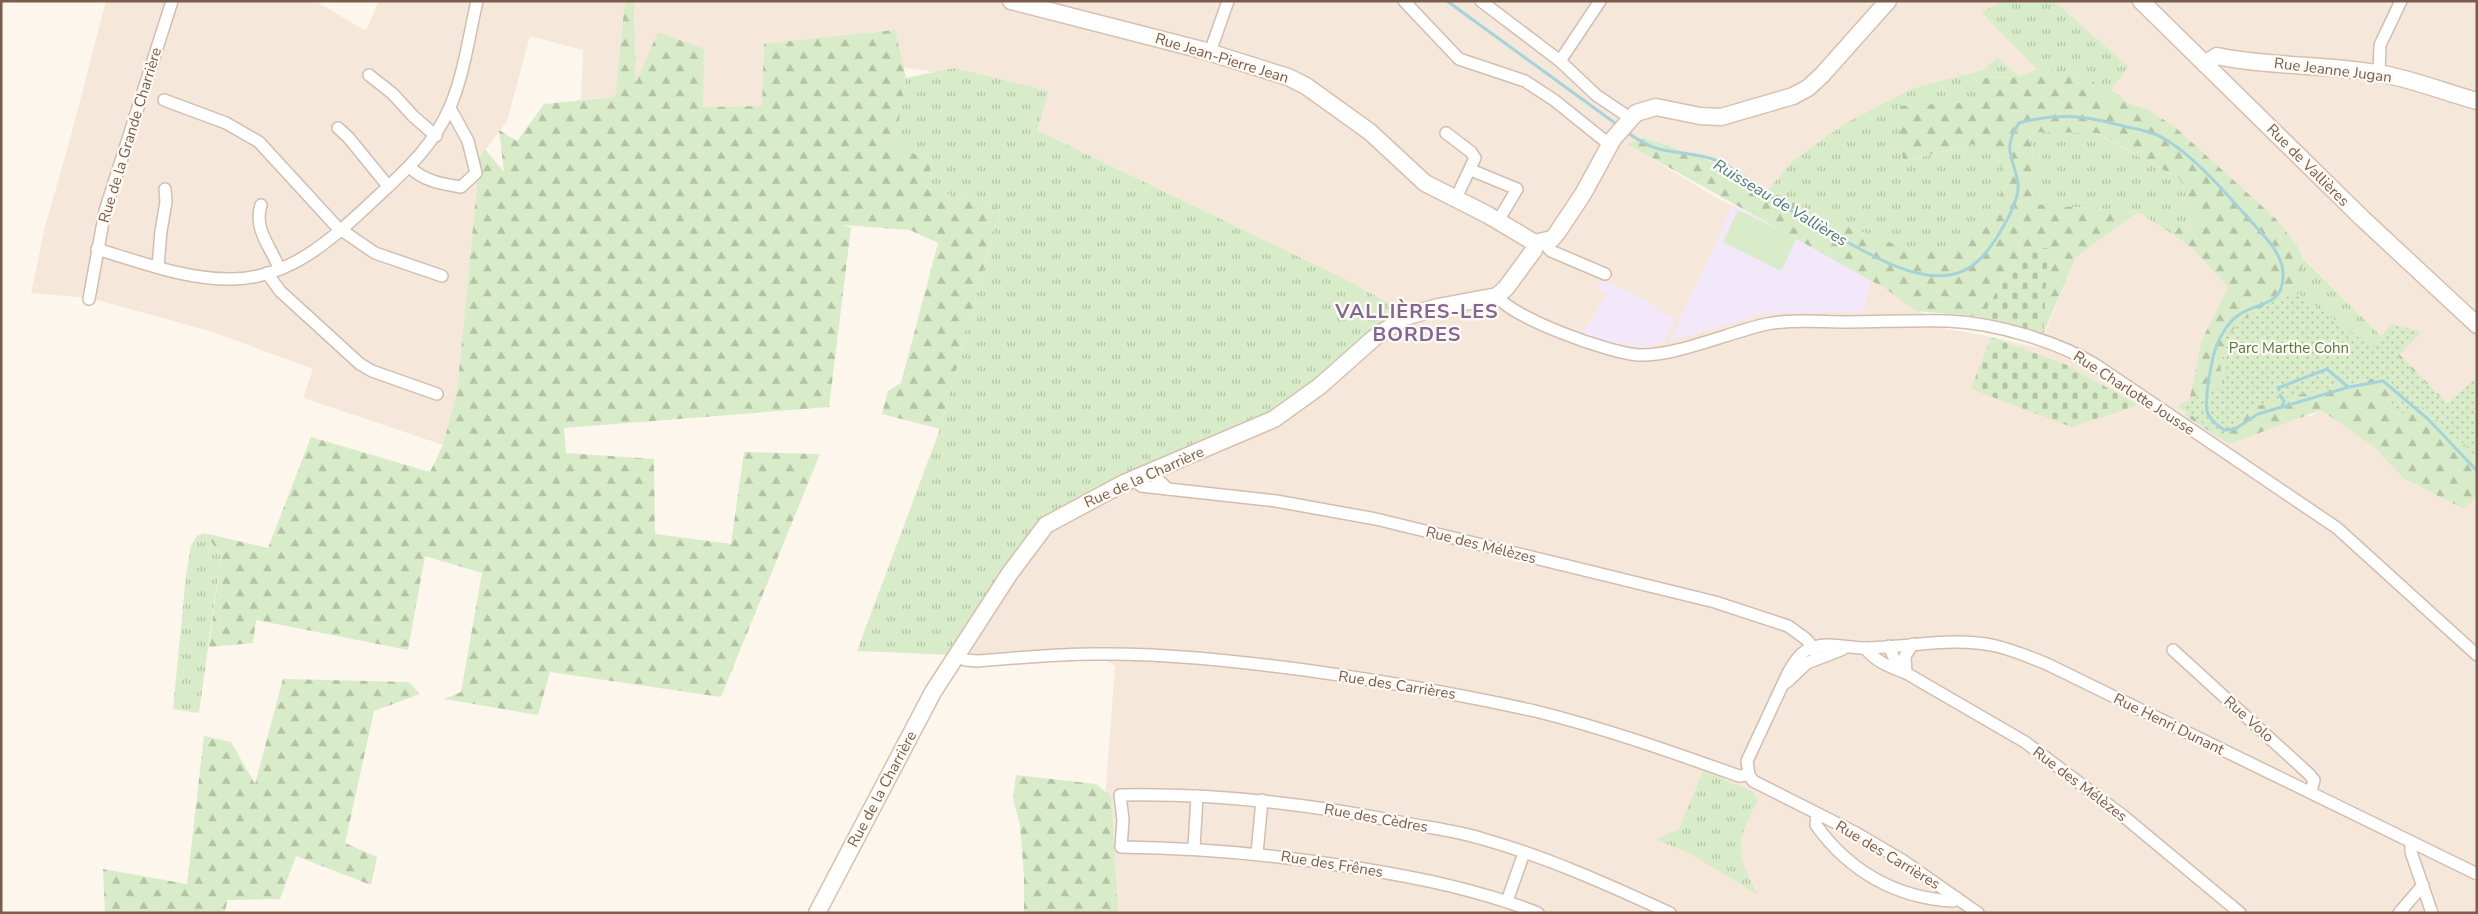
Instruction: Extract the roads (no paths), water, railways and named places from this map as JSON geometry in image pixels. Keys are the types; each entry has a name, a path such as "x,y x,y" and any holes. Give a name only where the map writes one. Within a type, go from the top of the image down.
{"main road":[{"name":"Rue Jean-Pierre Jean","path":"1011,1 1210,52 1267,69 1306,86 1372,134 1425,183 1539,242"},
{"path":"1497,296 1506,288 1539,242 1552,239 1571,213 1612,142 1628,120 1636,113 1656,107 1700,116 1721,117 1793,96 1808,88 1822,75 1888,1"},
{"name":"Rue de Vallières","path":"2141,1 2362,218 2477,325"},
{"name":"Rue Jeanne Jugan","path":"2205,64 2216,56 2246,62 2284,63 2379,73 2477,101"},
{"name":"Rue Jeanne Jugan","path":"2219,78 2231,67 2246,62"},
{"name":"Rue de la Charrière","path":"817,913 908,737 956,655 1041,531 1053,520 1134,478 1274,419 1320,386 1374,338 1397,322 1438,307 1497,296"}],"street":[{"name":"Rue de la Grande Charrière","path":"89,300 97,249 113,180 172,1"},
{"path":"97,249 203,277 232,279 267,273 310,254 341,230 410,167 436,136 450,108 457,87 477,1"},
{"path":"1210,52 1228,1"},
{"path":"1404,1 1452,54 1459,59 1525,81 1612,142"},
{"path":"1481,1 1560,61 1596,96 1628,120"},
{"path":"1560,61 1600,1"},
{"path":"2379,73 2380,44 2401,1"},
{"path":"369,74 374,81 393,94 413,116 436,136"},
{"path":"164,100 226,123 259,142 341,230 375,253 442,276"},
{"path":"410,167 419,176 440,184 461,187 472,179 476,173 468,141 450,108"},
{"path":"338,128 348,136 388,186"},
{"path":"1446,132 1473,155 1474,162 1471,170 1456,198"},
{"path":"1471,170 1516,189 1498,221"},
{"path":"158,266 160,230 166,202 165,189"},
{"path":"261,205 259,212 260,230 279,268"},
{"path":"1539,242 1550,251 1605,274"},
{"path":"267,273 280,291 360,364 372,371 437,394"},
{"name":"Rue Charlotte Jousse","path":"1497,296 1508,307 1565,334 1598,347 1638,355 1662,353 1768,324 1806,322 1950,321 1995,328 2069,351 2099,367 2337,528 2477,655"},
{"path":"1154,470 1157,479 1168,489"},
{"name":"Rue des Mélèzes","path":"1134,478 1141,486 1149,488 1276,501 1376,519 1715,602 1788,626 1810,655"},
{"name":"Rue Henri Dunant","path":"1810,655 1827,645 1845,648 1865,648 1913,644 1976,643 1996,646 2021,654 2046,664 2477,874"},
{"path":"1906,673 1905,656 1913,644"},
{"name":"Rue des Mélèzes","path":"1889,646 1894,658 1906,673"},
{"name":"Rue des Mélèzes","path":"1865,648 1871,656 1886,666 1906,673 1962,704 2033,748 2122,815 2240,913"},
{"name":"Rue Volo","path":"2173,650 2309,774 2314,780 2311,792"},
{"name":"Rue des Carrières","path":"956,655 971,661 1096,654 1170,655 1355,677 1442,691 1536,712 1642,742 1739,776 1749,775 1753,781 1902,860 1978,913"},
{"path":"1749,775 1747,761 1794,661 1810,655"},
{"name":"Rue des Cèdres","path":"1121,847 1123,820 1120,794 1262,800 1350,812 1482,838 1598,880 1670,913"},
{"path":"1194,848 1197,796"},
{"path":"1257,853 1262,800"},
{"name":"Rue des Carrières","path":"1817,814 1816,825 1826,838 1862,872 1886,886 1915,896 1953,901 1957,898"},
{"path":"2411,842 2411,852 2432,913"},
{"name":"Rue des Frênes","path":"1121,847 1194,848 1257,853 1430,880 1507,901 1538,913"},
{"path":"2418,870 2423,849"},
{"path":"1507,901 1524,853"},
{"path":"2399,913 2423,885"}],"waterway":[{"name":"Ruisseau de Vallières","path":"1447,1 1619,126"},
{"name":"Ruisseau de Vallières","path":"1625,131 1641,142 1655,148 1703,156 1718,161 1737,172 1790,210 1856,247 1892,265 1911,272 1930,275 1949,275 1966,269 1982,257 2000,233 2011,212 2018,192 2010,147 2011,140 2019,123 2048,117 2086,118 2155,134 2174,145 2219,186 2272,245 2283,269 2283,278 2278,294 2266,303 2237,316 2222,334 2214,353 2207,391 2208,414 2213,421 2224,430 2235,429 2258,414 2349,387 2383,381 2428,419 2477,471"},
{"name":"Ruisseau de Vallières","path":"2279,390 2278,388 2327,369 2348,387"},
{"name":"Ruisseau de Vallières","path":"2280,395 2284,401 2282,406"}],"district":[{"name":"VALLIÈRES-LES BORDES","path":"1417,322"}],"park label":[{"name":"Parc Marthe Cohn","path":"2289,348"}]}
